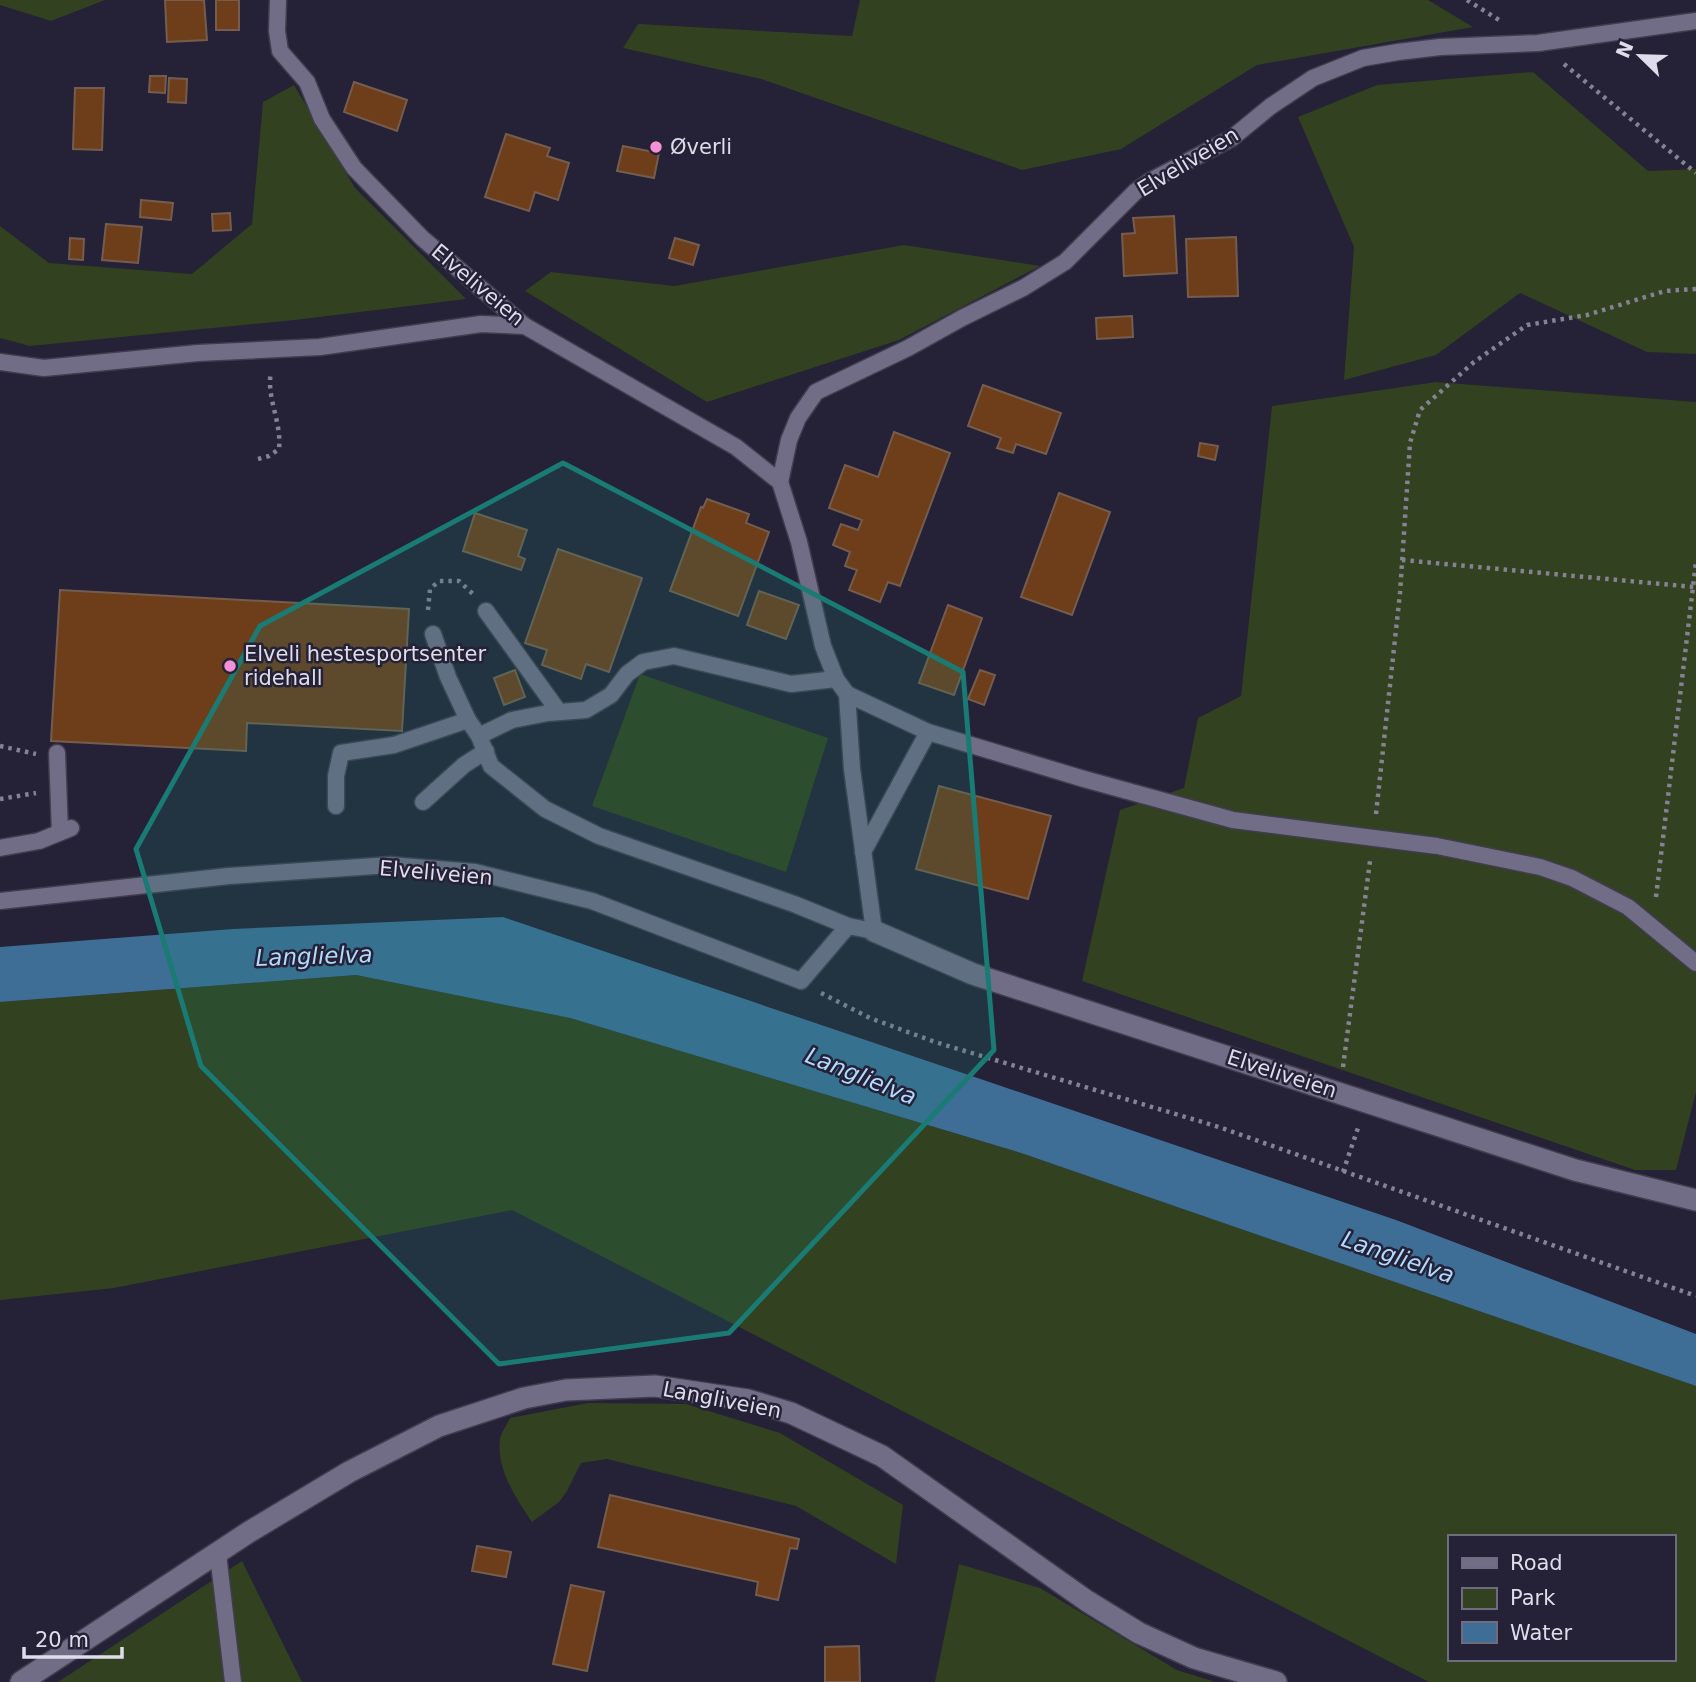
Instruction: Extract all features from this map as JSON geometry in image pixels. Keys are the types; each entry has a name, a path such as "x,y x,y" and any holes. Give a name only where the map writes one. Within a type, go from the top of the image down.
{"street":[{"name":"Elveliveien","path":"874,930 973,974 1575,1170 1696,1200"},
{"name":"Langliveien","path":"21,1682 249,1532 349,1472 439,1426 524,1398 566,1390 655,1386 748,1400 790,1413 882,1456 1087,1601 1139,1633 1194,1658 1276,1682"}],"lane":[{"name":"Elveliveien","path":"278,0 277,31 280,51 307,82 321,118 354,168 422,238 525,326 736,447 780,482"},
{"name":"Elveliveien","path":"847,694 836,679 823,646 799,542 780,482 789,440 802,412 816,392 1023,288 1065,262 1143,186 1232,138 1271,106 1313,78 1363,58 1398,52 1440,47 1538,43 1696,22"},
{"path":"0,362 44,368 198,353 320,347 481,324 525,326"},
{"path":"486,611 559,712"},
{"name":"Elveliveien","path":"433,634 448,677 467,720 483,744 491,766 545,809 599,836 794,904 848,926 874,930"},
{"path":"423,802 512,720 586,710 611,695 627,674 643,662 674,656 791,684 836,679"},
{"path":"874,930 852,769 847,694 928,732 1233,820 1437,846 1540,867 1572,878 1628,907 1696,963"},
{"path":"336,806 336,776 341,753 394,745 467,720"},
{"path":"863,852 928,732"},
{"path":"0,848 39,841 66,830 58,795 57,756"},
{"name":"Elveliveien","path":"0,901 229,876 390,865 475,873 592,901 801,981"},
{"path":"801,981 848,926"},
{"path":"218,1554 233,1682"}],"path":[{"path":"1467,0 1538,43 1696,173"},
{"path":"1340,1092 1387,718 1410,443 1420,410 1474,362 1527,325 1587,315 1665,291 1696,289"},
{"path":"258,459 279,449 280,436 268,385 274,350"},
{"path":"1402,560 1695,587"},
{"path":"1652,926 1696,562"},
{"path":"433,634 428,620 428,600 430,589 439,581 459,581 472,592 486,611"},
{"path":"0,746 57,756"},
{"path":"0,799 37,793 58,795"},
{"path":"801,981 861,1014 935,1042 1219,1127 1696,1296"},
{"path":"1343,1172 1367,1101"}],"highlighted area":[{"path":"563,463 963,672 994,1050 729,1333 499,1364 201,1066 136,849 260,626"}],"green space":[{"path":"0,0 105,0 51,21 0,5"},
{"path":"860,0 1428,0 1473,27 1257,65 1121,149 1022,170 761,79 623,48 638,24 852,36"},
{"path":"1533,72 1648,171 1696,169 1696,354 1647,352 1520,293 1436,355 1344,380 1354,247 1298,117 1377,85"},
{"path":"294,85 355,188 466,299 295,320 30,346 0,338 0,226 49,263 192,274 252,224 263,102"},
{"path":"904,245 1040,266 899,340 707,402 525,291 551,272 674,286"},
{"path":"1436,382 1696,402 1696,1092 1676,1170 1635,1170 1082,981 1120,810 1184,788 1198,718 1241,696 1272,406"},
{"path":"640,674 828,738 786,872 592,806"},
{"path":"356,975 570,1018 1021,1153 1696,1386 1696,1682 1429,1682 512,1210 114,1288 0,1300 0,1002"},
{"path":"588,1403 686,1404 780,1433 903,1505 896,1564 796,1506 607,1459 581,1463 559,1502 532,1522 504,1472 500,1450 502,1434 510,1418"},
{"path":"242,1561 302,1682 58,1682"},
{"path":"959,1564 1040,1588 1177,1670 1215,1682 935,1682"}],"water":[{"name":"Langlielva","path":"503,917 1396,1220 1696,1334 1696,1386 1021,1153 570,1018 356,975 0,1002 0,947 233,929"}],"building":[{"path":"165,0 204,0 207,40 167,42"},
{"path":"216,0 239,0 239,30 216,30"},
{"path":"150,76 166,76 165,93 149,92"},
{"path":"169,78 187,79 186,103 168,102"},
{"path":"354,82 407,100 397,131 344,112"},
{"path":"75,88 104,88 102,150 73,149"},
{"path":"506,134 550,148 547,156 569,163 558,200 535,192 529,211 485,197"},
{"path":"623,146 659,153 654,178 617,171"},
{"path":"141,200 173,203 171,220 140,217"},
{"path":"230,213 231,230 213,231 212,214"},
{"path":"1174,216 1177,273 1124,276 1122,234 1135,233 1133,218"},
{"path":"106,224 142,227 138,263 102,260"},
{"path":"1236,237 1238,296 1188,297 1186,239"},
{"path":"70,238 84,239 83,260 69,259"},
{"path":"675,238 699,245 693,265 669,258"},
{"path":"1132,316 1133,337 1097,339 1096,318"},
{"path":"983,385 1061,413 1046,454 1016,444 1013,453 997,448 1001,438 968,426"},
{"path":"894,432 950,453 900,586 888,582 880,602 849,590 857,570 845,566 850,552 833,545 841,524 858,530 862,520 829,508 845,465 878,477"},
{"path":"1200,443 1218,446 1215,460 1198,456"},
{"path":"1059,493 1110,512 1072,615 1021,597"},
{"path":"707,499 749,514 746,523 769,532 738,616 670,591 701,507 703,508"},
{"path":"475,513 527,530 518,556 525,559 521,570 463,551"},
{"path":"558,549 642,578 609,672 586,664 581,679 542,665 547,650 525,643"},
{"name":"Elveli hestesportsenter ridehall","path":"60,590 409,609 402,731 247,723 246,751 51,741"},
{"path":"759,591 799,605 786,639 747,625"},
{"path":"948,605 982,618 954,695 919,683"},
{"path":"515,670 525,697 504,705 494,678"},
{"path":"980,670 995,675 984,705 968,699"},
{"path":"939,786 1051,816 1028,899 916,869"},
{"path":"610,1495 799,1539 797,1549 790,1548 778,1600 756,1595 758,1582 598,1547"},
{"path":"477,1546 511,1552 506,1577 472,1571"},
{"path":"571,1585 604,1592 587,1671 553,1664"},
{"path":"859,1646 860,1682 825,1682 825,1647"}],"place":[{"name":"Øverli","path":"656,147"},
{"name":"Elveli hestesportsenter ridehall","path":"230,666"}]}
